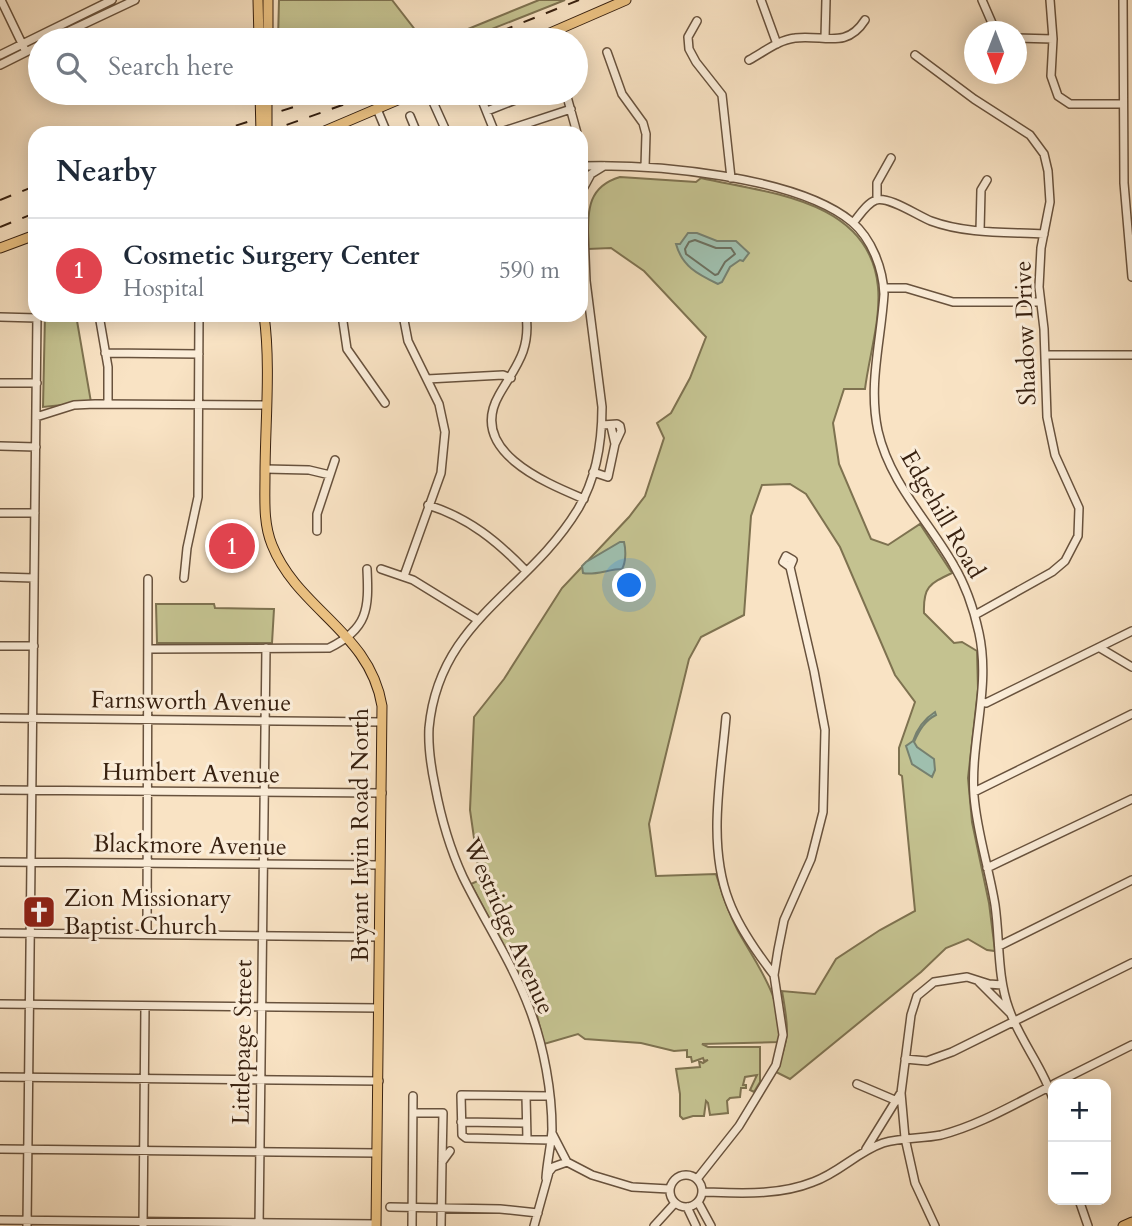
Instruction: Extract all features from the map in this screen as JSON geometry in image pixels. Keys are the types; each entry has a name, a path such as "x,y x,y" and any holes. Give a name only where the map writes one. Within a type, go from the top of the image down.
{"main road":[{"path":"258,0 259,28"},
{"path":"268,28 270,0"},
{"path":"568,28 626,0"},
{"path":"260,105 261,126"},
{"path":"267,105 267,126"},
{"path":"341,126 386,105"},
{"path":"0,247 28,237"},
{"name":"Bryant Irvin Road North","path":"264,322 265,469 267,525 271,542 281,564 299,589 362,654 380,694 382,793 376,1225"},
{"path":"1123,1226 1132,1222"}],"street":[{"path":"1,0 24,48"},
{"path":"61,28 113,0"},
{"path":"96,18 113,0"},
{"path":"75,28 135,0"},
{"path":"761,0 777,44"},
{"path":"825,38 826,0"},
{"path":"982,0 991,21"},
{"path":"1050,0 1053,39 1051,76 1056,91 1070,104 1123,104"},
{"path":"1123,0 1124,183 1132,277"},
{"path":"749,60 777,44 796,38 840,39 852,36 864,20"},
{"path":"697,21 688,37 689,48 696,62 722,95 731,178"},
{"path":"1027,38 1053,39"},
{"path":"0,65 28,46"},
{"path":"0,55 28,47"},
{"path":"607,52 622,94 643,123 646,134 645,167"},
{"name":"Shadow Drive","path":"915,55 974,99 1020,127 1039,146 1046,163 1050,192 1039,267 1048,430 1060,467 1079,508 1078,537 1065,561 1052,572 975,615"},
{"path":"434,105 444,126"},
{"path":"484,105 493,126"},
{"path":"487,111 502,105"},
{"path":"570,105 575,126"},
{"path":"377,109 384,126"},
{"path":"518,126 571,109"},
{"path":"410,116 414,126"},
{"path":"1123,134 1132,134"},
{"path":"877,200 877,183 891,158"},
{"name":"Edgehill Road","path":"588,163 731,178 817,201 853,223 866,238 874,254 884,288 883,316 874,375 878,432 893,473 954,566 975,615 983,658 982,702 974,760 974,792 976,818 994,900 1002,985 1010,1013 1049,1079"},
{"path":"588,177 606,165"},
{"path":"980,231 981,190 988,180"},
{"path":"853,223 870,203 877,200 890,201 933,222 962,229 1044,234"},
{"path":"884,288 906,288 953,302 1040,302"},
{"name":"Westridge Avenue","path":"534,1226 546,1178 551,1136 545,1069 531,1013 518,981 454,854 439,808 431,765 429,728 435,695 444,669 457,645 555,542 584,499 593,472 602,425 600,380 588,295"},
{"path":"0,317 28,316"},
{"path":"27,1223 37,322"},
{"path":"100,322 108,367 108,404"},
{"path":"184,578 187,548 197,503 199,322"},
{"path":"343,322 348,349 385,403"},
{"path":"404,322 408,341 439,404 445,432 444,461 404,576"},
{"path":"526,322 521,360 495,404 493,428 497,440 511,458 532,476 584,499"},
{"path":"105,353 199,354"},
{"path":"1045,355 1132,355"},
{"path":"427,379 503,375 511,378"},
{"path":"0,383 37,383"},
{"path":"36,416 74,405 266,404"},
{"path":"593,472 608,477 615,444 616,435 611,426 602,425"},
{"path":"0,446 36,447"},
{"path":"317,531 317,514 335,460"},
{"path":"265,469 309,470 330,475"},
{"path":"428,505 448,511 472,524 500,545 526,571"},
{"path":"0,513 35,513"},
{"path":"697,1179 739,1126 776,1065 781,1050 783,1023 775,975 784,920 811,859 825,796 825,730 790,568"},
{"path":"149,649 329,648 347,636 364,619 367,607 367,569"},
{"path":"381,569 404,576 478,620"},
{"path":"0,577 34,578"},
{"path":"147,934 148,579"},
{"path":"982,702 986,703 1132,631"},
{"path":"0,646 34,646"},
{"name":"Littlepage Street","path":"260,1225 266,648"},
{"path":"1100,648 1132,667"},
{"path":"974,792 1132,715"},
{"path":"726,717 718,819 721,876 737,921 775,975"},
{"name":"Farnsworth Avenue","path":"0,718 382,722"},
{"name":"Humbert Avenue","path":"0,790 382,793"},
{"path":"987,868 1132,799"},
{"name":"Blackmore Avenue","path":"0,862 380,865"},
{"path":"999,946 1132,880"},
{"path":"0,933 379,937"},
{"path":"905,1059 927,1060 938,1057 1132,963"},
{"path":"934,1226 915,1183 905,1138 901,1093 914,1004 923,990 934,982 954,977 967,977 1002,985"},
{"path":"979,981 1010,1013"},
{"path":"0,1004 379,1008"},
{"path":"143,1224 145,1006"},
{"path":"1064,1079 1132,1045"},
{"path":"0,1077 379,1081"},
{"path":"857,1084 897,1101"},
{"path":"702,1192 753,1193 794,1188 825,1176 866,1150 905,1138 922,1139 966,1127 1048,1087"},
{"path":"866,1150 901,1093"},
{"path":"549,1097 461,1095 460,1122 463,1135 470,1139 527,1139 551,1136 567,1162 592,1175 617,1184 669,1189"},
{"path":"412,1226 413,1096"},
{"path":"526,1096 527,1139"},
{"path":"413,1113 443,1114 441,1226"},
{"path":"460,1122 526,1123"},
{"path":"0,1149 377,1153"},
{"path":"442,1161 450,1151"},
{"path":"546,1178 551,1168 567,1162"},
{"path":"688,1175 697,1179 702,1192 698,1202 687,1207 675,1203 669,1189 675,1178 688,1175"},
{"path":"698,1202 711,1226"},
{"path":"654,1226 675,1203"},
{"path":"1081,1205 1088,1226"},
{"path":"390,1207 500,1209 538,1213"},
{"path":"687,1207 696,1226"},
{"path":"0,1220 27,1223 376,1225"}],"shaded area":[{"path":"279,0 392,0 414,28 278,28"},
{"path":"539,0 565,0 494,28 470,28"},
{"path":"620,177 696,182 701,178 784,196 811,205 836,218 856,235 871,258 878,287 878,312 865,389 844,389 833,423 839,464 871,539 888,545 920,524 952,573 929,587 924,613 954,643 962,642 977,651 978,689 968,778 972,822 989,903 995,951 987,950 968,939 946,948 921,972 790,1079 776,1072 787,1032 782,991 815,994 836,959 915,911 902,776 899,774 899,748 915,702 895,675 840,547 806,494 790,484 762,485 751,516 744,615 701,637 689,659 649,824 656,876 716,874 734,924 774,998 780,1027 779,1042 702,1044 708,1047 760,1047 760,1082 754,1092 750,1090 757,1075 745,1077 743,1085 746,1085 746,1088 741,1088 740,1097 727,1101 728,1113 710,1115 706,1101 704,1116 683,1119 680,1116 676,1069 700,1067 699,1061 703,1063 708,1060 704,1061 703,1058 692,1062 691,1057 687,1057 687,1050 674,1051 641,1043 585,1039 578,1034 544,1044 534,1003 471,884 480,880 470,810 474,717 504,679 562,588 629,517 645,496 664,438 657,423 671,413 690,378 706,337 644,271 611,248 588,249 590,205 594,196 608,182"},
{"path":"45,322 77,322 91,402 43,407"},
{"path":"156,604 214,604 215,608 274,609 272,643 157,643"}],"water":[{"path":"688,233 697,233 717,241 736,241 749,253 743,261 740,260 730,267 722,282 718,284 697,273 682,258 676,244 680,244"},
{"path":"624,542 625,549 622,569 583,573 582,566 586,562"},
{"path":"935,712 936,715 920,730 914,742 934,759 935,770 932,777 912,764 906,746 913,741 924,721"}],"railway":[{"path":"509,28 579,0"},
{"path":"235,126 300,105"},
{"path":"284,126 342,105"},
{"path":"0,200 28,189"},
{"path":"0,227 28,216"}],"place":[{"name":"Cosmetic Surgery Center","path":"232,546"},
{"name":"Zion Missionary Baptist Church","path":"39,912"}]}
